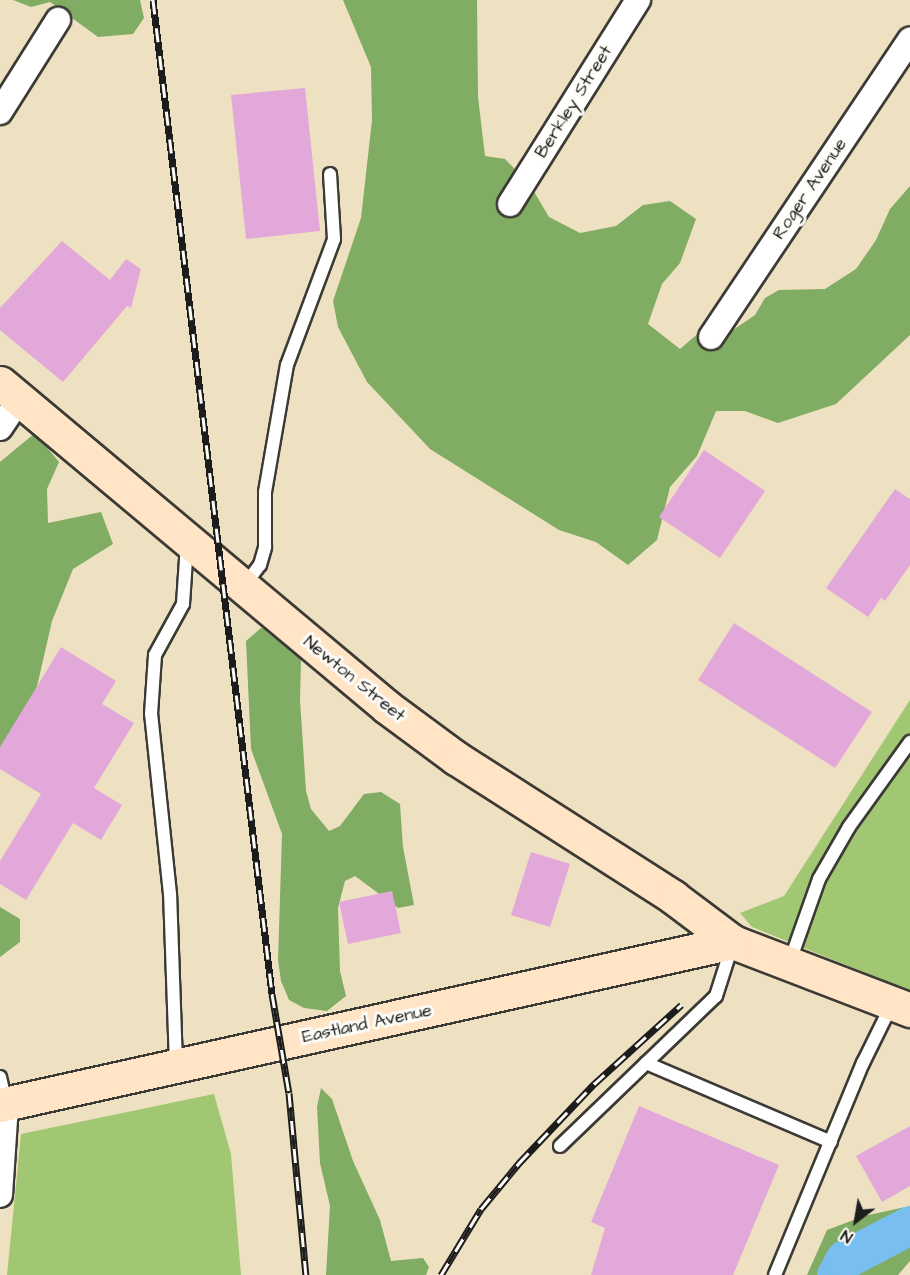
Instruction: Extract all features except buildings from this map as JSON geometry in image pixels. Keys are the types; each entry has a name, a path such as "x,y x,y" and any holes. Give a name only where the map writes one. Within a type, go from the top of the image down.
{"street":[{"name":"Berkley Street","path":"510,204 638,0"},
{"path":"0,112 58,20"},
{"name":"Roger Avenue","path":"711,337 910,40"},
{"path":"0,428 9,391"},
{"name":"Newton Street","path":"9,391 428,739 673,897 733,942"},
{"path":"733,942 902,1006"},
{"name":"Eastland Avenue","path":"2,1095 176,1065 733,942"},
{"path":"0,1195 2,1095"}],"lane":[{"path":"243,587 260,565 265,547 265,492 287,365 334,239 330,174"},
{"path":"176,1065 171,894 151,714 155,654 183,604 188,539"},
{"path":"790,962 819,879 849,827 910,742"},
{"path":"560,1146 716,996 733,942"},
{"path":"776,1275 831,1142 902,1006"},
{"path":"646,1063 831,1142"}],"green space":[{"path":"13,0 140,0 144,18 133,34 98,37 50,2 31,7"},
{"path":"343,0 477,0 478,97 485,156 505,159 530,185 549,217 580,233 616,226 643,205 670,201 696,219 680,263 662,284 648,324 680,349 701,331 733,330 755,315 765,298 779,290 825,289 856,269 876,240 890,209 910,186 910,335 836,404 778,423 745,411 716,411 697,456 670,487 657,540 628,565 596,542 559,530 430,449 367,382 338,327 333,301 361,218 372,120 371,67"},
{"path":"35,433 59,462 47,489 48,523 101,512 113,544 73,569 52,621 28,726 0,766 0,462"},
{"path":"261,628 283,634 301,659 300,700 306,791 311,809 329,831 340,826 364,794 381,792 400,804 403,847 414,905 398,908 355,876 345,881 338,908 340,971 346,996 327,1011 304,1008 289,1000 281,981 278,960 282,834 251,749 246,641"},
{"path":"910,700 910,991 752,927 740,913 784,896"},
{"path":"0,907 20,919 20,942 0,957"},
{"path":"321,1088 332,1099 353,1161 380,1220 391,1261 423,1258 429,1267 426,1275 326,1275 330,1206 320,1163 317,1107"},
{"path":"214,1094 231,1154 241,1275 7,1275 21,1134"},
{"path":"910,1206 910,1261 898,1275 807,1275 827,1230 864,1216"}],"waterway":[{"path":"836,1275 845,1259 910,1225"}],"railway":[{"path":"153,0 272,994 289,1093 306,1275"},
{"path":"441,1275 481,1209 519,1163 594,1084 681,1005"}]}
